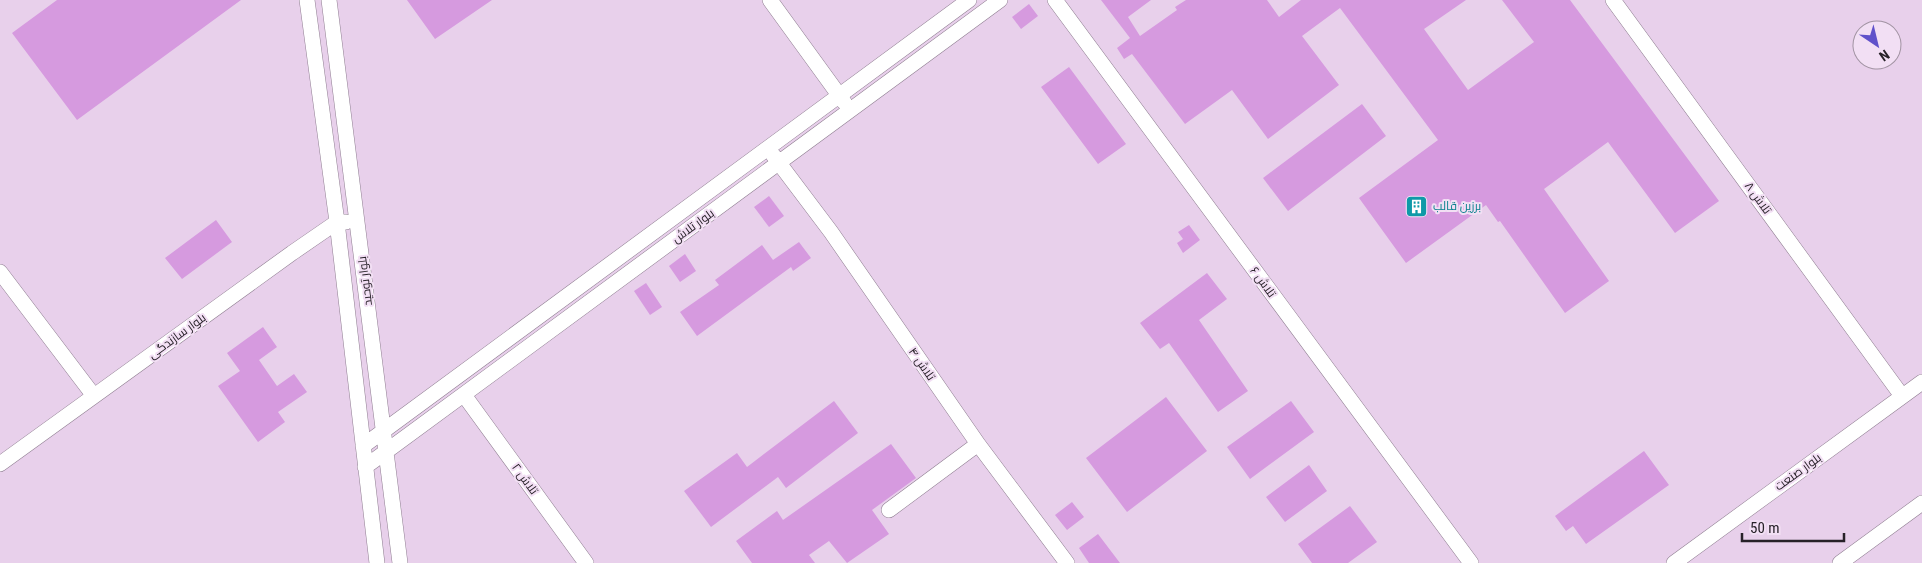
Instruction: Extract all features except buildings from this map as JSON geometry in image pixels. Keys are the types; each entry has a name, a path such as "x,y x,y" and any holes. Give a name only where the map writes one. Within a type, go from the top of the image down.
{"street":[{"name":"بلوار توحید","path":"307,0 337,222 377,563"},
{"name":"بلوار توحید","path":"329,0 400,563"},
{"path":"770,0 850,110"},
{"name":"بلوار تلاش","path":"363,446 969,0"},
{"name":"بلوار تلاش","path":"365,467 1000,0"},
{"name":"تلاش ۶","path":"1055,0 1471,563"},
{"name":"تلاش ۸","path":"1613,0 1902,396"},
{"name":"تلاش ۴","path":"768,148 831,232 978,444 1067,563"},
{"path":"337,222 358,220"},
{"name":"بلوار سازندگی","path":"0,464 337,222"},
{"path":"0,272 94,396"},
{"name":"بلوار صنعت","path":"1674,563 1922,382"},
{"name":"تلاش ۲","path":"464,395 586,563"},
{"path":"409,412 420,428"},
{"path":"889,510 978,444"},
{"path":"1840,563 1922,503"}],"shaded area":[{"path":"0,0 1922,0 1922,563 0,563"}],"place":[{"name":"برزین قالب","path":"1417,206"}]}
